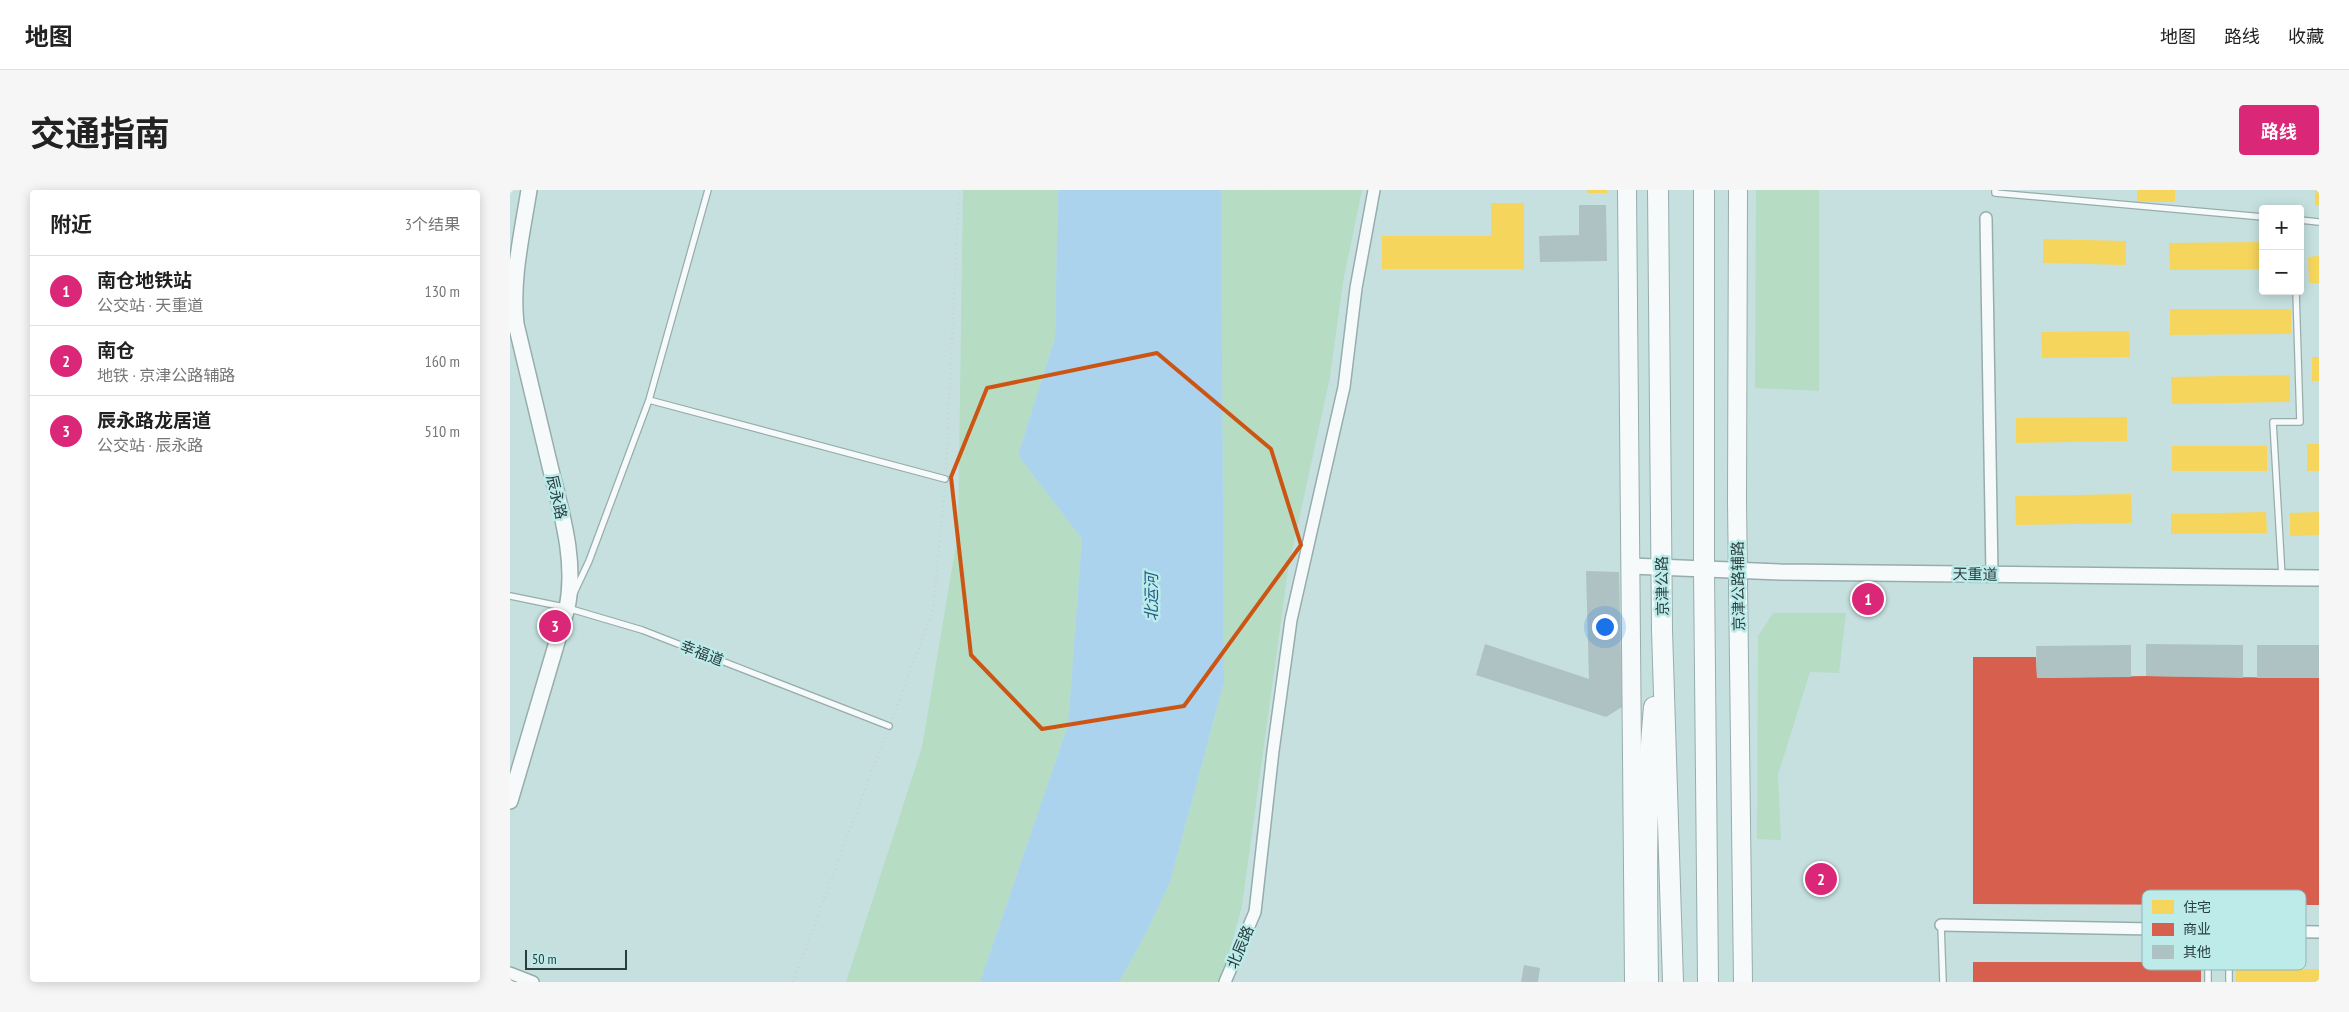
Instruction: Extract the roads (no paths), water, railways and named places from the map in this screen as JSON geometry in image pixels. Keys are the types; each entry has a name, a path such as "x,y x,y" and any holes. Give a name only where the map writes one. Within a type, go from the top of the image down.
{"highway":[{"name":"京津公路","path":"1658,190 1662,630 1674,982"},
{"path":"1704,190 1704,570 1708,982"},
{"path":"1648,982 1646,839 1648,767 1662,630"}],"main road":[{"name":"辰永路","path":"510,800 566,605 568,570 512,309 513,268 524,190"},
{"name":"辰永路","path":"512,309 529,190"},
{"path":"1627,190 1634,982"},
{"name":"京津公路辅路","path":"1738,190 1737,570 1743,982"},
{"name":"天重道","path":"1631,566 1704,570 2319,578"},
{"name":"辰永路","path":"510,787 566,605"}],"street":[{"name":"北辰路","path":"1225,982 1254,912 1291,620 1341,402 1356,288 1374,190"},
{"path":"1986,218 1992,574"},
{"path":"1941,925 2142,928"},
{"path":"2306,932 2319,932"},
{"path":"510,973 533,982"}],"lane":[{"path":"566,605 576,592 589,561 649,400 708,190"},
{"path":"1995,190 1995,193 2259,217"},
{"path":"2304,220 2319,222"},
{"path":"2282,577 2273,422 2300,422 2296,295"},
{"path":"649,400 946,479"},
{"name":"幸福道","path":"510,596 566,605 642,630 889,726"},
{"path":"1941,925 1943,982"}],"water":[{"name":"北运河","path":"1058,190 1221,190 1224,682 1170,882 1145,935 1119,982 980,982 1068,725 1082,539 1018,455 1055,338"}],"place":[{"name":"南仓地铁站","path":"1868,599"},
{"name":"辰永路龙居道","path":"555,626"},
{"name":"南仓","path":"1821,879"}]}
